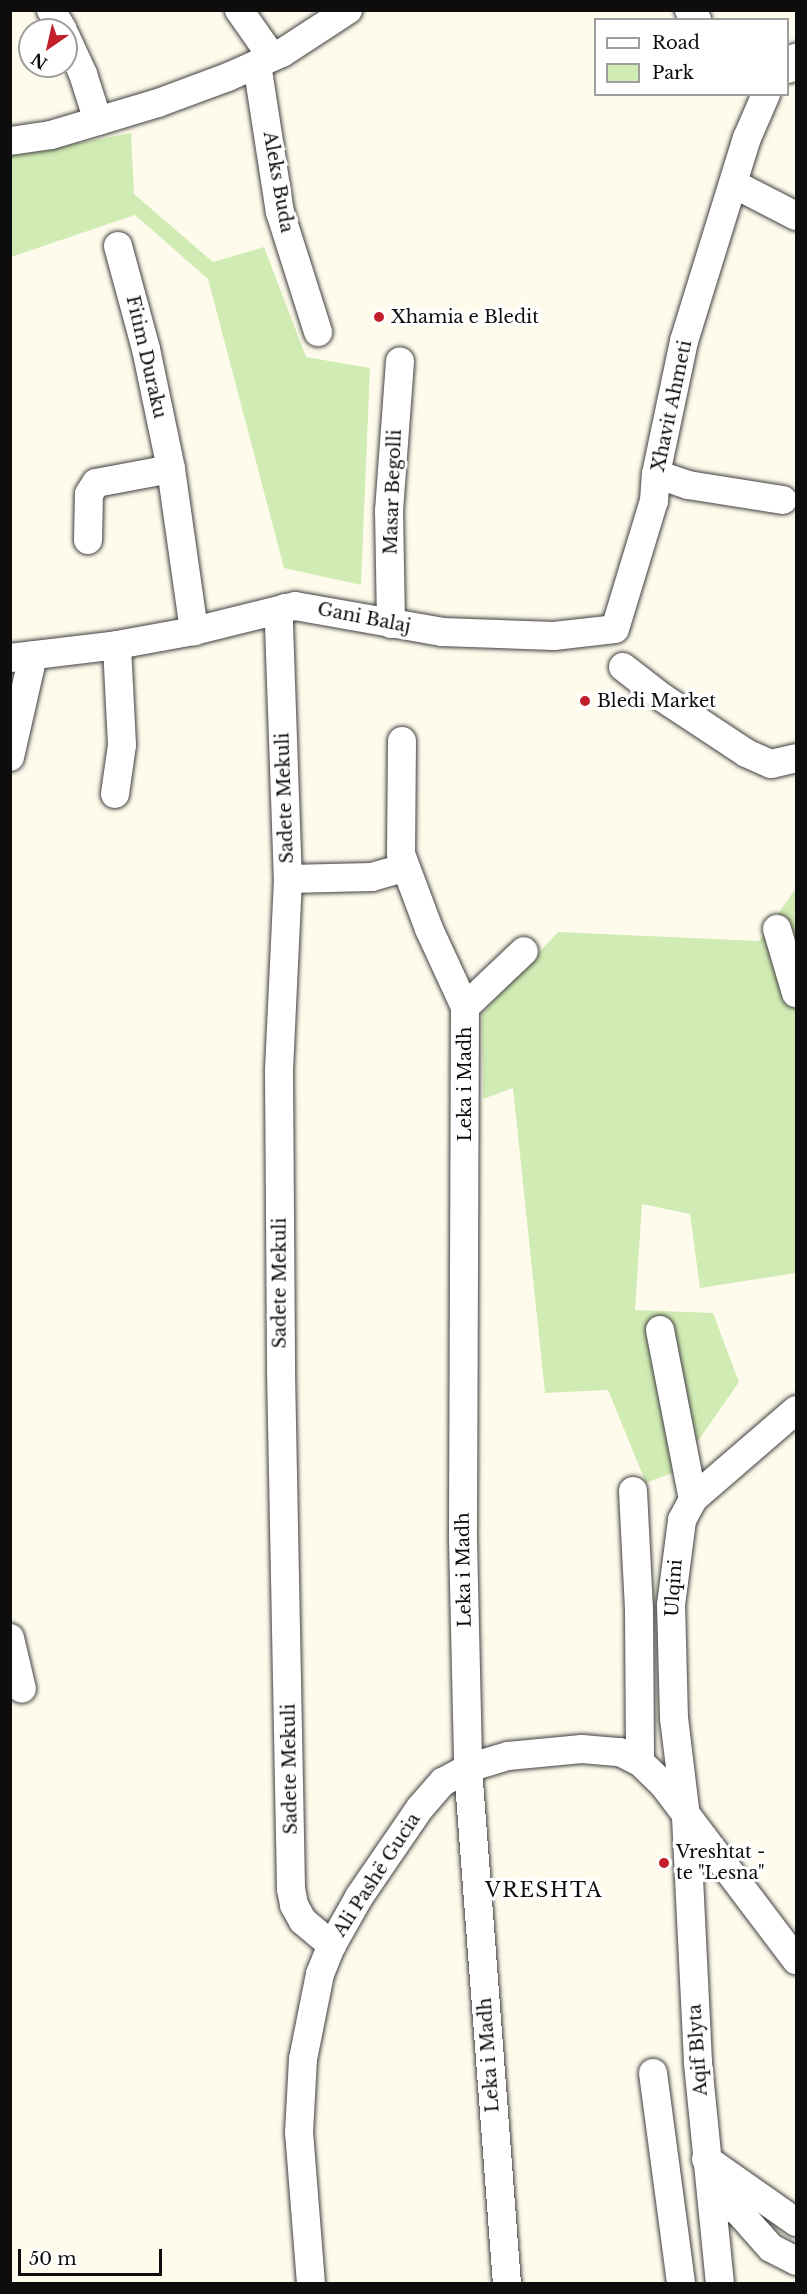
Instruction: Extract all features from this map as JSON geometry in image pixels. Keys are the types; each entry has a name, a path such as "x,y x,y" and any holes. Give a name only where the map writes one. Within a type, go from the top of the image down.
{"street":[{"path":"239,10 265,60"},
{"path":"10,141 51,135 158,103 265,60 348,10"},
{"name":"Aleks Buda","path":"265,60 280,212 318,332"},
{"path":"78,63 98,121"},
{"name":"Xhavit Ahmeti","path":"615,629 654,501 656,474 676,371 755,115 765,96"},
{"path":"734,184 796,216"},
{"name":"Fitim Duraku","path":"118,246 146,349 171,469 194,631"},
{"name":"Masar Begolli","path":"391,624 389,511 400,361"},
{"path":"88,540 89,494 96,483 171,469"},
{"path":"656,474 688,485 783,500"},
{"name":"Gani Balaj","path":"22,657 117,645 194,631 285,608 307,607 442,632 554,636 615,629"},
{"name":"Sadete Mekuli","path":"285,608 279,615 279,625 288,879 279,1084 291,1889 294,1905 303,1921 332,1945"},
{"path":"115,794 122,745 117,645"},
{"path":"10,757 22,657"},
{"path":"623,667 663,698 746,753 771,764 796,758"},
{"name":"Leka i Madh","path":"402,741 401,854 429,929 465,1007 463,1539 468,1768 507,2283"},
{"path":"288,879 372,877 406,867"},
{"path":"777,929 796,993"},
{"path":"465,1007 524,951"},
{"path":"660,1330 693,1499"},
{"name":"Ulqini","path":"686,1817 674,1718 671,1605 682,1520 693,1499 796,1410"},
{"name":"Ulqini","path":"633,1491 639,1611 640,1762"},
{"path":"10,1638 22,1689"},
{"name":"Ali Pashë Gucia","path":"312,2283 298,2133 303,2059 320,1974 332,1945 359,1897 420,1808 443,1782 468,1768 508,1756 582,1749 620,1752 640,1762 663,1784 796,1960"},
{"name":"Aqif Blyta","path":"686,1817 692,1975 706,2159 720,2283"},
{"path":"653,2073 681,2283"},
{"path":"706,2159 796,2222"},
{"path":"711,2192 739,2212 771,2248 796,2261"}],"green space":[{"path":"131,133 134,194 213,262 264,247 306,357 370,368 361,585 284,568 208,279 135,215 11,257 11,156"},
{"path":"796,888 796,1273 700,1288 690,1214 642,1204 635,1310 713,1313 739,1382 677,1471 646,1483 608,1390 545,1393 513,1088 483,1099 482,1013 558,932 759,941"}],"place":[{"name":"Xhamia e Bledit","path":"379,317"},
{"name":"Bledi Market","path":"585,701"},
{"name":"Vreshtat - te \"Lesna\"","path":"664,1863"}],"district":[{"name":"VRESHTA","path":"544,1890"}]}
